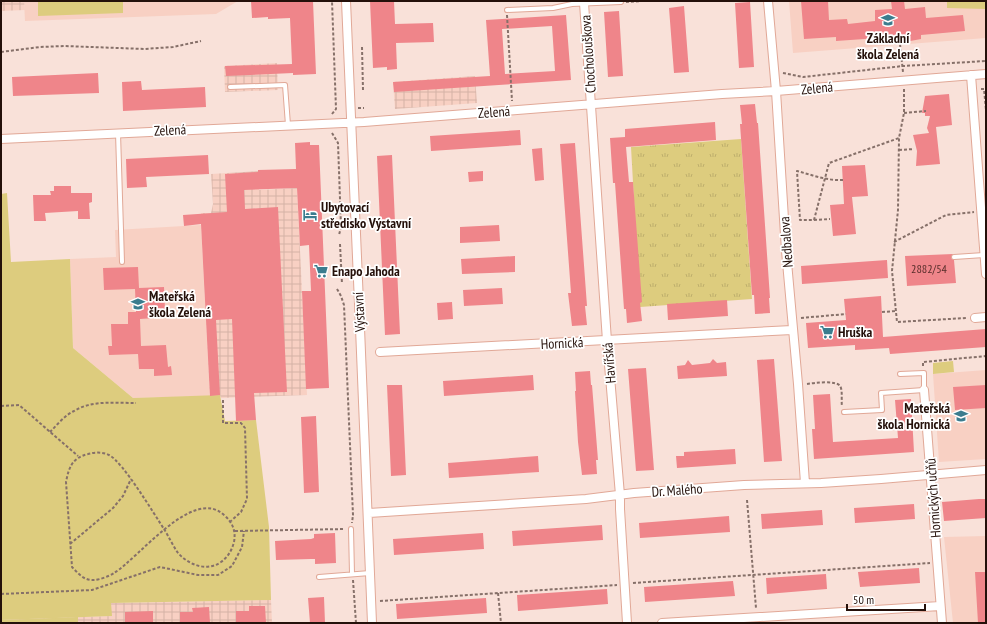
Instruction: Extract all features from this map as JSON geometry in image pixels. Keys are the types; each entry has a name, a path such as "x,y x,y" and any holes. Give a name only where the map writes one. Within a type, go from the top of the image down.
{"street":[{"name":"Výstavní","path":"346,1 350,123 369,513 372,623"},
{"name":"Nedbalova","path":"768,1 776,91 792,330 798,384 805,483"},
{"name":"Chocholouškova","path":"584,3 592,104"},
{"name":"Zelená","path":"1,139 350,123 986,74"},
{"path":"971,75 986,274"},
{"name":"Havířská","path":"592,104 607,340 620,495 627,623"},
{"path":"975,318 986,317"},
{"name":"Hornická","path":"380,352 792,330"},
{"name":"Hornických učňů","path":"924,390 942,623"},
{"name":"Dr. Malého","path":"369,513 586,499 744,485 881,480 931,474 986,470"},
{"path":"662,623 940,606"}],"lane":[{"path":"507,10 553,8 584,3 621,2"},
{"path":"230,86 285,84 288,125"},
{"path":"118,133 122,262"},
{"path":"954,257 985,255"},
{"path":"900,374 924,373"},
{"name":"Hornických učňů","path":"924,373 924,390"},
{"path":"844,412 882,410 882,393 924,390"},
{"path":"351,529 352,574"},
{"path":"318,577 371,573"}],"path":[{"path":"331,115 336,109 332,1"},
{"path":"621,2 643,1"},
{"path":"507,10 513,110"},
{"path":"1,52 40,47 64,46 144,49 173,47 201,41"},
{"path":"900,44 904,81 904,113 899,138 898,210 892,270 897,322 975,318"},
{"path":"362,47 363,90"},
{"path":"774,71 803,77 903,66 986,61"},
{"path":"336,109 341,109"},
{"path":"904,113 926,111"},
{"path":"332,133 338,143 342,227 339,235"},
{"path":"814,220 829,163 899,138"},
{"path":"338,143 343,142"},
{"path":"899,150 914,149"},
{"path":"830,218 800,220 797,171 837,181 843,180"},
{"path":"1,202 1,210"},
{"path":"894,242 946,215 981,212"},
{"path":"340,244 342,284"},
{"path":"235,531 351,529 353,515 344,305 337,289"},
{"path":"344,305 350,304"},
{"path":"882,312 896,311"},
{"path":"792,318 846,314"},
{"path":"924,373 923,362 986,356"},
{"path":"798,384 838,384 840,387 842,412 844,412"},
{"path":"223,400 223,423 241,423 245,428 247,499 242,512 231,521"},
{"path":"50,432 72,411 86,405 108,402 136,403"},
{"path":"1,406 19,405 78,456"},
{"path":"231,521 221,512 208,509 198,509 190,512 164,529 114,574 94,580 81,577 72,567 66,482 69,469 78,456 96,452 110,455 121,465 131,479 164,529 178,553 190,563 204,568 216,566 230,553 234,543 235,531 231,521"},
{"path":"70,544 112,508 123,496 131,479"},
{"path":"747,500 757,617"},
{"path":"1,594 92,590 160,567 198,575 218,575 232,566 242,547 244,531"},
{"path":"372,602 937,562"},
{"path":"352,574 356,623"},
{"path":"498,592 501,623"}],"shaded area":[{"path":"1,1 24,1 25,10 1,11"},
{"path":"24,1 238,1 216,14 25,21"},
{"name":"Základní škola Zelená","path":"789,1 986,1 986,38 793,53"},
{"path":"277,63 278,90 225,92 224,66"},
{"path":"475,76 477,103 395,109 393,82"},
{"path":"258,171 259,190 297,188 307,395 221,398 220,395 210,396 201,213 211,213 213,204 211,174"},
{"name":"Mateřská škola Zelená","path":"201,225 210,396 133,398 73,348 70,259 116,257 115,230"},
{"name":"Mateřská škola Hornická","path":"986,370 986,459 939,462 933,374"},
{"path":"986,536 986,623 953,623 944,537"},
{"path":"271,600 272,623 1,623 1,620 111,616 111,603"}],"green space":[{"path":"38,1 123,1 123,13 38,16"},
{"path":"947,1 986,1 986,9 947,8"},
{"path":"741,139 752,299 640,307 631,147"},
{"path":"7,193 11,262 70,259 73,348 133,398 220,395 225,421 256,420 269,527 271,600 111,603 112,616 1,620 1,194"},
{"path":"953,361 954,372 933,374 933,363"},
{"path":"78,617 78,623 1,623 1,620"}],"building":[{"path":"251,1 313,1 316,74 293,75 293,73 226,76 225,66 292,64 290,18 252,18"},
{"path":"370,1 394,1 395,24 433,23 434,42 396,43 397,69 387,70 387,67 373,68"},
{"path":"801,1 828,1 829,20 847,19 848,24 875,21 875,10 892,9 891,1 904,1 905,9 925,7 926,18 963,15 965,31 921,35 921,39 896,44 896,42 880,42 879,38 836,41 836,37 804,39"},
{"path":"750,2 754,67 739,68 735,3"},
{"path":"684,6 689,72 674,73 669,8"},
{"path":"619,11 623,76 608,77 604,12"},
{"path":"566,15 571,80 394,92 393,82 490,76 486,20","holes":["552,26 555,71 505,74 502,29"]},
{"path":"98,73 99,93 13,96 12,77"},
{"path":"141,81 142,90 205,87 206,107 123,111 122,82"},
{"path":"949,94 952,125 936,127 940,164 916,166 917,151 913,135 929,133 927,128 930,116 925,116 925,113 922,113 925,96"},
{"path":"755,104 758,123 770,313 755,314 754,295 752,295 740,105"},
{"path":"715,122 716,140 626,147 629,182 633,182 642,302 640,303 642,321 627,323 626,309 624,309 615,183 613,183 610,138 625,137 625,129"},
{"path":"520,130 521,145 431,151 430,136"},
{"path":"310,142 310,145 319,145 329,388 306,389 302,291 311,291 309,245 300,246 297,188 244,190 245,209 278,207 287,392 254,393 256,420 236,421 232,319 216,320 220,395 210,396 201,224 184,226 183,215 227,212 225,174 258,172 258,170 296,169 295,143"},
{"path":"575,143 587,306 585,306 587,325 572,326 568,293 571,293 560,144"},
{"path":"542,148 544,180 535,181 532,149"},
{"path":"208,155 209,174 146,177 147,187 127,188 126,159"},
{"path":"392,155 400,334 385,335 377,156"},
{"path":"865,165 868,196 852,197 856,234 833,236 830,205 844,204 842,166"},
{"path":"483,171 483,181 469,182 468,172"},
{"path":"54,186 71,186 71,193 92,193 92,202 89,203 90,219 78,219 78,211 45,213 46,221 34,221 33,195 51,195 50,191 54,191"},
{"path":"499,225 500,241 460,243 460,227"},
{"path":"953,254 951,258 954,260 956,283 907,286 905,256"},
{"path":"515,256 515,272 462,274 461,259"},
{"path":"887,260 888,278 802,284 801,266"},
{"path":"138,267 139,288 164,287 165,310 169,309 169,317 140,319 141,346 166,345 168,367 171,366 172,375 154,376 154,369 139,369 138,354 109,355 108,346 112,346 111,324 128,324 128,312 136,312 135,289 104,290 103,268"},
{"path":"502,288 503,304 464,306 463,290"},
{"path":"881,296 883,337 986,329 986,347 890,354 889,348 855,350 855,345 808,348 806,323 846,320 844,299"},
{"path":"727,300 728,316 668,320 667,304"},
{"path":"452,302 453,319 438,320 437,303"},
{"path":"713,359 717,363 726,362 727,376 678,379 677,366 685,365 688,360 692,365 710,363"},
{"path":"774,359 782,461 764,462 757,360"},
{"path":"646,368 654,470 636,471 628,369"},
{"path":"590,371 598,460 596,460 597,474 582,475 578,442 575,372"},
{"path":"533,375 534,390 444,396 443,381"},
{"path":"387,385 402,385 406,475 391,476"},
{"path":"986,385 986,408 955,410 953,387"},
{"path":"830,394 833,442 898,438 895,400 911,399 914,452 814,459 812,429 815,429 813,395"},
{"path":"316,416 319,492 304,493 301,417"},
{"path":"735,449 736,464 677,468 676,456 684,456 684,452"},
{"path":"538,456 539,472 449,478 448,463"},
{"path":"986,499 986,518 944,521 942,502"},
{"path":"914,504 915,519 855,523 854,508"},
{"path":"822,510 823,525 762,529 761,514"},
{"path":"729,516 730,532 640,538 639,523"},
{"path":"602,525 603,540 513,546 512,531"},
{"path":"335,533 336,563 315,564 315,559 276,560 275,541 311,539 314,538 314,534"},
{"path":"483,533 484,549 394,555 393,539"},
{"path":"919,568 920,583 860,587 858,572"},
{"path":"975,572 986,572 986,623 978,623"},
{"path":"826,574 827,589 767,594 766,578"},
{"path":"733,581 735,596 645,602 644,587"},
{"path":"607,589 608,604 518,611 517,595"},
{"path":"324,597 325,623 310,623 308,598"},
{"path":"486,598 487,613 397,619 396,604"},
{"path":"249,606 265,606 266,623 236,623 236,611 249,611"},
{"path":"209,607 210,623 180,623 180,612 193,612 192,608"},
{"path":"153,611 153,623 125,623 125,612"}],"place":[{"name":"Základní škola Zelená","path":"888,20"},
{"name":"Ubytovací středisko Výstavní","path":"310,215"},
{"name":"Enapo Jahoda","path":"321,271"},
{"name":"Mateřská škola Zelená","path":"138,304"},
{"name":"Hruška","path":"827,332"},
{"name":"Mateřská škola Hornická","path":"961,416"}]}
